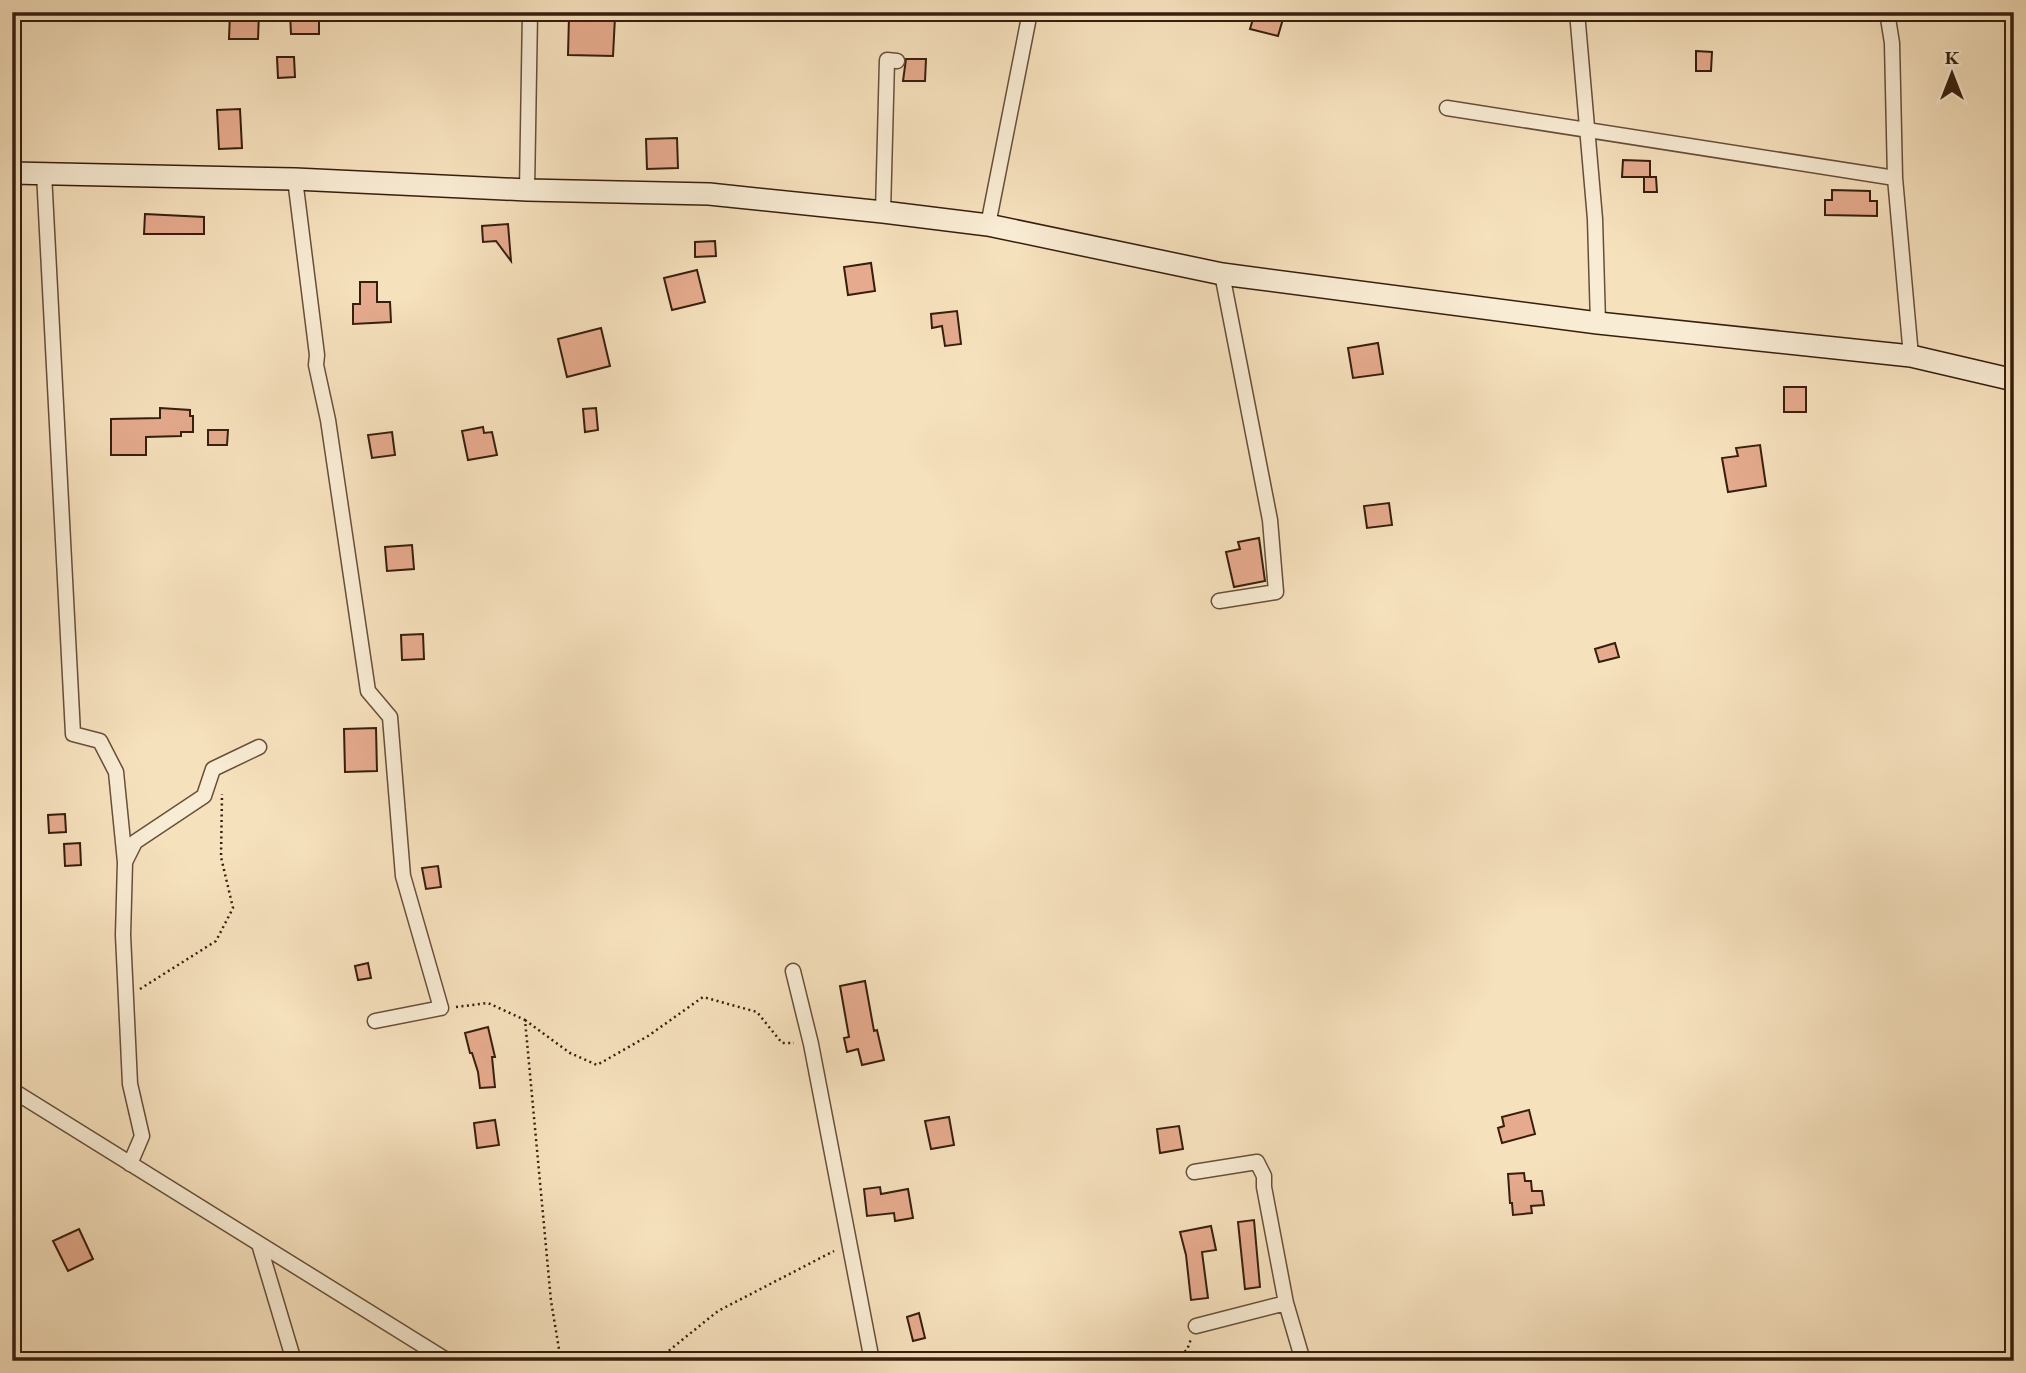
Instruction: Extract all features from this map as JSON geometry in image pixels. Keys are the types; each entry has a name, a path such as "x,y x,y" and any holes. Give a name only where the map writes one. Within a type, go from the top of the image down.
{"main road":[{"path":"12,173 295,179 527,190 709,194 988,225 1222,274 1598,323 1911,356 2014,380"}],"street":[{"path":"527,190 530,12"},
{"path":"988,225 1030,12"},
{"path":"1577,12 1595,219 1598,323"},
{"path":"1887,12 1892,44 1895,178 1911,356"},
{"path":"883,212 887,60 897,61"},
{"path":"1447,108 1895,178"},
{"path":"44,173 73,734 100,741 116,772 125,862 123,935 130,1084 142,1136 130,1164"},
{"path":"295,179 317,355 316,365 328,420 368,691 390,717 403,876 441,1008 375,1021"},
{"path":"1219,601 1276,592 1270,520 1222,274"},
{"path":"125,862 135,842 205,796 213,769 259,747"},
{"path":"793,971 811,1044 872,1361"},
{"path":"12,1090 448,1361"},
{"path":"1194,1171 1257,1162 1264,1176 1286,1303 1303,1361"},
{"path":"259,1244 294,1361"},
{"path":"1196,1326 1286,1303"}],"path":[{"path":"126,998 216,941 233,908 221,857 222,795 213,769"},
{"path":"441,1008 488,1003 525,1020 570,1053 597,1065 648,1036 703,997 757,1012 782,1043 811,1044"},
{"path":"525,1020 551,1301 561,1361"},
{"path":"656,1361 718,1311 848,1244"},
{"path":"1171,1361 1187,1350 1196,1326"}],"building":[{"path":"230,12 259,12 258,39 229,39"},
{"path":"290,12 319,12 319,34 291,34"},
{"path":"1255,12 1285,12 1278,36 1250,29"},
{"path":"569,16 615,17 613,56 568,55"},
{"path":"1696,51 1712,52 1711,71 1696,71"},
{"path":"277,57 294,57 295,77 278,78"},
{"path":"906,59 926,59 925,81 903,81"},
{"path":"240,109 242,148 219,149 217,110"},
{"path":"677,138 678,168 647,169 646,139"},
{"path":"1623,160 1650,161 1650,177 1622,177"},
{"path":"1644,177 1656,177 1657,192 1644,192"},
{"path":"1832,190 1870,191 1870,201 1877,201 1877,216 1825,215 1825,200 1832,200"},
{"path":"145,214 204,217 204,234 144,234"},
{"path":"508,224 511,261 496,241 483,242 482,226"},
{"path":"715,241 716,256 695,257 695,242"},
{"path":"871,263 875,291 848,295 844,267"},
{"path":"697,270 705,302 672,310 664,278"},
{"path":"360,282 377,282 377,302 390,302 391,322 353,324 353,304 360,304"},
{"path":"957,311 961,344 945,346 942,326 932,328 931,314"},
{"path":"601,328 610,366 567,377 558,339"},
{"path":"1378,343 1383,374 1353,378 1348,348"},
{"path":"1784,387 1806,387 1806,412 1784,412"},
{"path":"160,408 190,410 190,416 193,416 193,432 181,432 181,436 146,437 146,455 111,455 111,419 160,418"},
{"path":"596,408 598,430 585,432 583,409"},
{"path":"483,427 484,433 492,432 497,455 468,460 462,431"},
{"path":"208,430 228,430 227,445 208,445"},
{"path":"392,432 395,455 372,458 368,435"},
{"path":"1760,445 1766,486 1728,492 1722,458 1738,456 1736,448"},
{"path":"1389,503 1392,525 1367,528 1364,506"},
{"path":"1259,538 1265,581 1234,587 1226,552 1240,549 1238,542"},
{"path":"412,545 414,569 387,571 385,547"},
{"path":"423,634 424,659 402,660 401,635"},
{"path":"1615,643 1619,657 1599,662 1595,649"},
{"path":"376,728 377,771 345,772 344,729"},
{"path":"65,814 66,832 49,833 48,815"},
{"path":"80,843 81,865 65,866 64,844"},
{"path":"438,866 441,887 426,889 422,868"},
{"path":"368,963 371,978 358,980 355,966"},
{"path":"865,981 874,1031 877,1030 884,1060 862,1065 858,1049 847,1052 844,1038 849,1037 840,986"},
{"path":"488,1027 495,1057 492,1057 495,1087 480,1088 478,1072 465,1033"},
{"path":"1529,1110 1535,1134 1502,1143 1498,1128 1504,1126 1502,1117"},
{"path":"949,1117 954,1145 931,1149 925,1121"},
{"path":"495,1120 499,1145 477,1148 474,1123"},
{"path":"1179,1126 1183,1149 1160,1153 1157,1129"},
{"path":"1524,1173 1525,1181 1531,1181 1532,1191 1542,1191 1544,1205 1531,1206 1532,1213 1513,1215 1508,1174"},
{"path":"880,1187 881,1194 908,1189 913,1218 895,1221 894,1213 867,1216 864,1189"},
{"path":"1254,1220 1260,1287 1245,1289 1238,1222"},
{"path":"1211,1226 1216,1250 1202,1252 1208,1298 1191,1300 1186,1255 1180,1232"},
{"path":"79,1229 93,1259 68,1271 53,1241"},
{"path":"919,1313 925,1338 913,1341 907,1317"}]}
